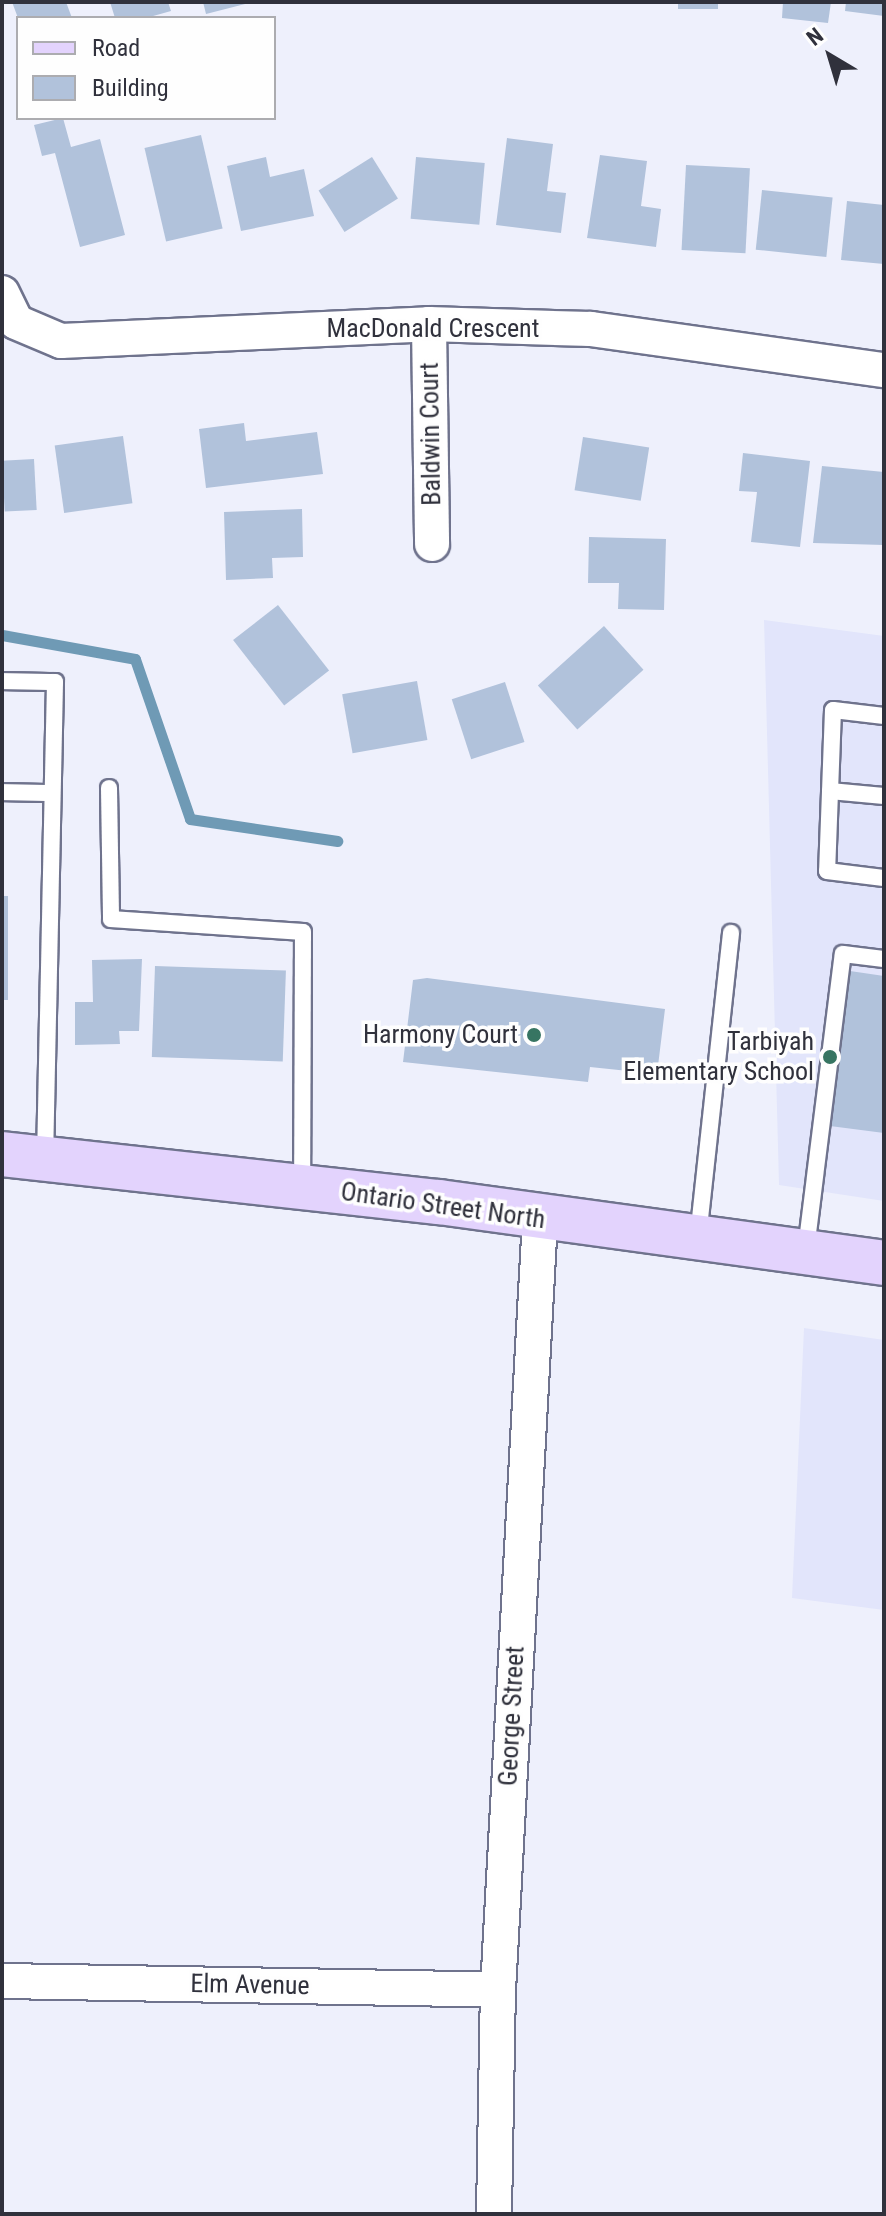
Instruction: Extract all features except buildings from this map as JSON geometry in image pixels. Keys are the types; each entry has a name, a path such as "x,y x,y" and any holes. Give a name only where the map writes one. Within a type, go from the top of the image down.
{"main road":[{"name":"Ontario Street North","path":"2,1154 302,1187 884,1263"}],"street":[{"name":"MacDonald Crescent","path":"2,293 16,322 61,341 429,324 591,329 884,370"},
{"name":"Baldwin Court","path":"429,324 432,544"},
{"name":"George Street","path":"494,2214 498,1990 540,1219"},
{"name":"Elm Avenue","path":"2,1981 498,1990"}],"lane":[{"path":"2,681 55,682 45,1158"},
{"path":"884,716 833,710 827,871 884,878"},
{"path":"109,788 111,919 303,932 302,1187"},
{"path":"830,791 884,796"},
{"path":"2,792 51,793"},
{"path":"697,1239 731,933"},
{"path":"806,1253 843,954 884,959"}],"shaded area":[{"path":"764,620 884,636 884,1201 779,1185"},
{"path":"804,1328 884,1340 884,1610 792,1598"}],"waterway":[{"path":"2,635 135,659 190,819 337,841"}],"place":[{"name":"Harmony Court","path":"534,1035"},
{"name":"Tarbiyah Elementary School","path":"830,1057"}]}
